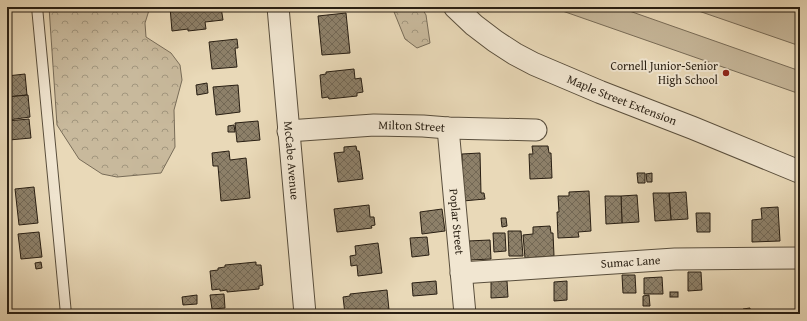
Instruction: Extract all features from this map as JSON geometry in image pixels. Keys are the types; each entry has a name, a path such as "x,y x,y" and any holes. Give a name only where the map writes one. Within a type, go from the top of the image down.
{"street":[{"name":"McCabe Avenue","path":"278,7 305,314"},
{"name":"Maple Street Extension","path":"455,7 474,25 495,41 534,64 800,172"},
{"name":"Milton Street","path":"288,131 374,125 536,130"},
{"name":"Poplar Street","path":"448,128 465,314"},
{"name":"Sumac Lane","path":"461,273 675,259 800,258"}],"lane":[{"path":"37,7 66,314"}],"green space":[{"path":"49,7 150,7 145,23 146,37 171,53 180,65 182,80 174,110 175,147 161,173 117,177 102,174 79,159 57,125"},
{"path":"392,7 421,7 426,15 430,43 417,48 405,39"},
{"path":"551,7 618,7 800,71 800,94"},
{"path":"687,7 800,7 800,46"}],"building":[{"path":"170,7 221,7 223,20 205,22 206,29 172,31"},
{"path":"346,13 350,53 322,55 318,16"},
{"path":"237,39 238,48 235,48 237,67 212,69 209,42"},
{"path":"354,69 355,79 361,78 363,92 357,93 357,96 329,99 328,97 322,98 320,75 326,74 326,72"},
{"path":"25,74 27,95 7,97 7,76"},
{"path":"207,83 208,93 197,95 196,85"},
{"path":"238,85 240,112 216,115 213,87"},
{"path":"28,95 30,117 8,120 7,97"},
{"path":"29,119 31,138 9,140 7,121"},
{"path":"258,121 260,140 237,142 235,123"},
{"path":"234,125 235,132 228,132 228,126"},
{"path":"356,146 357,151 359,151 363,179 338,182 334,153 344,152 344,147"},
{"path":"532,146 548,146 549,153 551,153 552,178 530,179 529,154 533,154"},
{"path":"229,151 230,160 246,158 250,198 221,201 218,166 213,166 212,153"},
{"path":"480,153 481,193 484,193 485,199 463,201 462,154"},
{"path":"637,173 645,173 645,183 638,183"},
{"path":"652,173 652,182 647,182 646,174"},
{"path":"34,187 38,223 19,225 15,189"},
{"path":"589,191 591,231 578,232 579,237 558,238 558,196 569,196 569,192"},
{"path":"686,192 688,219 671,220 669,193"},
{"path":"653,193 669,193 671,220 655,221"},
{"path":"637,195 639,222 622,223 621,196"},
{"path":"605,196 621,196 622,223 606,224"},
{"path":"369,205 370,217 374,217 375,225 371,226 372,228 337,232 334,209"},
{"path":"778,207 780,241 752,242 752,220 762,219 761,208"},
{"path":"442,209 445,231 422,234 420,212"},
{"path":"696,213 710,213 710,232 697,232"},
{"path":"501,218 506,218 507,226 502,227"},
{"path":"550,226 551,233 553,233 554,256 525,258 523,235 533,234 533,227"},
{"path":"508,231 521,231 523,256 509,256"},
{"path":"39,232 42,257 21,259 18,234"},
{"path":"493,233 505,233 506,251 494,252"},
{"path":"427,237 429,255 412,257 410,238"},
{"path":"490,240 491,259 470,260 468,241"},
{"path":"378,243 382,273 358,276 357,265 351,266 350,256 356,255 355,246"},
{"path":"41,262 42,268 36,269 35,263"},
{"path":"256,262 256,265 261,265 263,285 259,286 259,289 227,292 227,290 220,291 220,289 212,290 210,271 218,270 218,268 225,267 225,265"},
{"path":"688,272 701,272 702,290 688,291"},
{"path":"622,275 635,275 636,293 623,293"},
{"path":"662,277 663,294 644,294 644,278"},
{"path":"436,281 437,294 413,296 412,283"},
{"path":"491,281 507,281 508,297 491,298"},
{"path":"567,281 567,300 554,301 554,282"},
{"path":"387,290 389,310 345,314 343,297 350,296 350,294"},
{"path":"670,292 678,292 678,297 670,297"},
{"path":"224,294 225,308 212,309 210,295"},
{"path":"197,295 197,304 183,305 182,297"},
{"path":"649,295 650,306 643,306 643,296"},
{"path":"750,308 750,314 743,314 743,309"}],"place":[{"name":"Cornell Junior-Senior High School","path":"726,73"}]}
